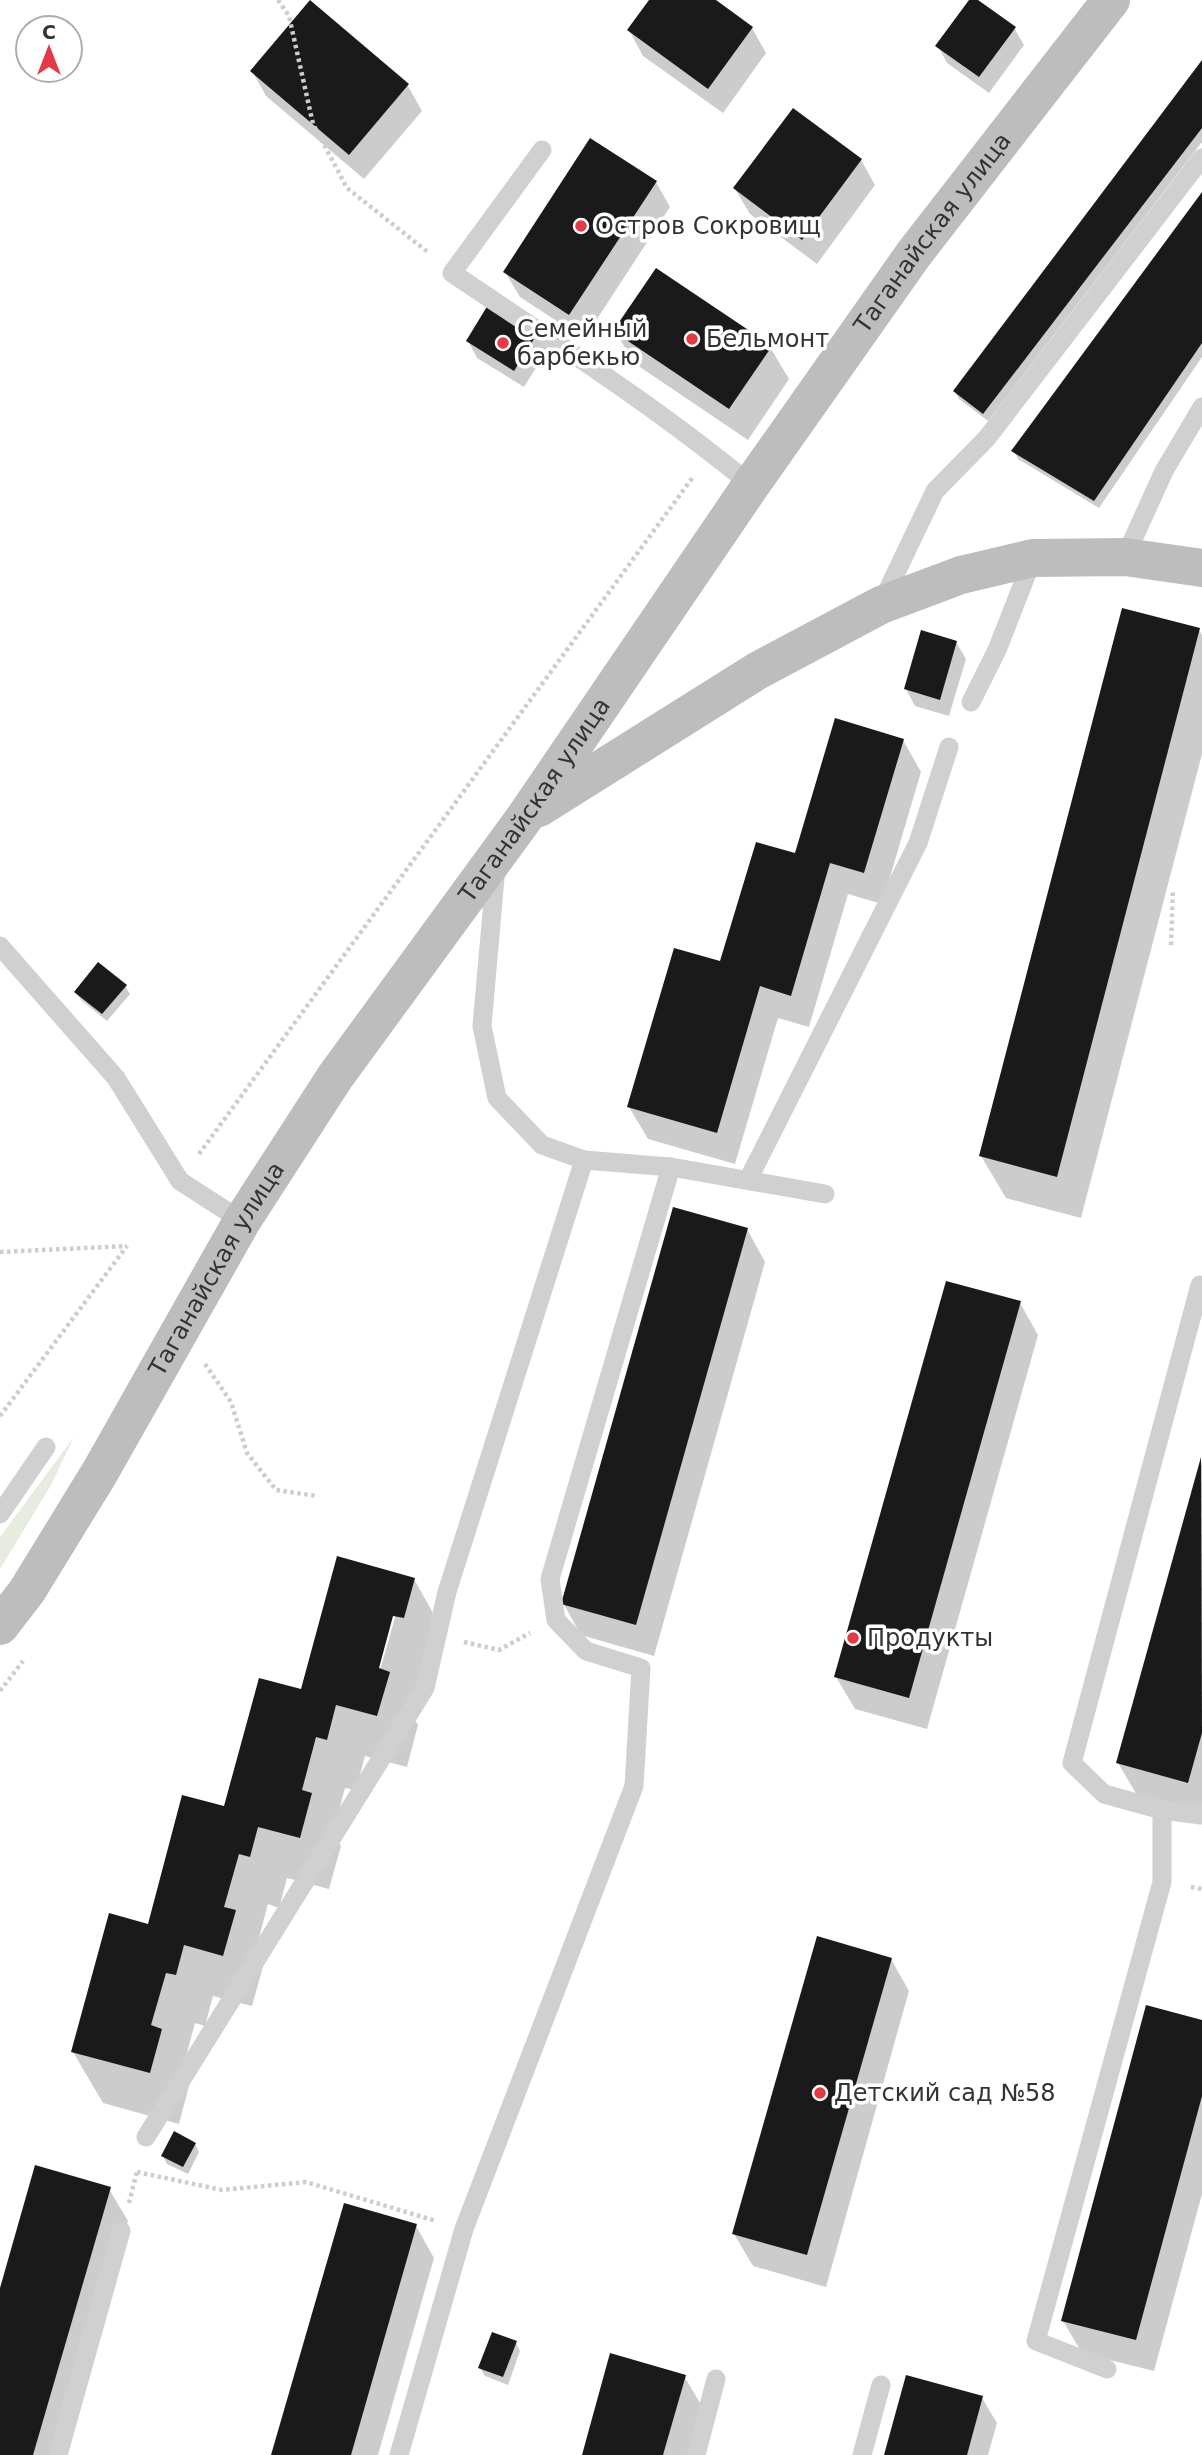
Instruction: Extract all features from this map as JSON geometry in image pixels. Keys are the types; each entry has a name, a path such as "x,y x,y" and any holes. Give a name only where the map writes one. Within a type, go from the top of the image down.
{"main road":[{"name":"Таганайская улица","path":"0,1626 27,1591 100,1472 242,1221 334,1076 525,817 751,485 913,255 1111,0"},
{"path":"525,817 757,671 881,605 961,575 1032,558 1125,557 1202,568"}],"lane":[{"path":"542,150 452,272 619,385 712,452 751,485"},
{"path":"881,605 936,491 987,438 1202,158"},
{"path":"1125,557 1164,471 1202,407"},
{"path":"971,702 997,650 1032,558"},
{"path":"748,1180 918,843 949,747"},
{"path":"496,856 482,1027 497,1098 542,1144 584,1160 671,1167 825,1194"},
{"path":"0,946 116,1078 180,1181 242,1221"},
{"path":"146,2137 425,1688 447,1592 584,1160"},
{"path":"399,2455 464,2229 634,1786 641,1668 586,1651 556,1620 550,1579 671,1167"},
{"path":"1200,1285 1072,1763 1104,1794 1162,1810 1202,1813"},
{"path":"0,1514 46,1447"},
{"path":"1107,2369 1035,2341 1162,1882 1162,1810"},
{"path":"58,2455 121,2231"},
{"path":"696,2455 716,2379"},
{"path":"862,2455 881,2385"}],"path":[{"path":"278,0 289,16 313,124 347,188 452,272"},
{"path":"180,1181 701,467"},
{"path":"1171,945 1173,890"},
{"path":"0,1252 127,1246 0,1416"},
{"path":"202,1359 231,1402 247,1453 276,1490 317,1496"},
{"path":"436,1636 499,1650 556,1620"},
{"path":"121,2231 146,2137"},
{"path":"137,2172 222,2190 306,2182 464,2229"}],"shaded area":[{"path":"74,1437 51,1485 0,1569 0,1537"}],"building":[{"path":"310,0 409,84 349,155 250,71"},
{"path":"649,0 716,0 753,27 708,89 627,30"},
{"path":"969,0 978,0 1016,27 979,77 935,46"},
{"path":"1202,60 1202,128 983,414 953,391"},
{"path":"793,108 862,159 802,240 733,188"},
{"name":"Остров Сокровищ","path":"590,138 657,181 569,315 503,272"},
{"path":"1202,192 1202,343 1094,501 1011,451"},
{"name":"Бельмонт","path":"656,268 772,346 729,409 613,331"},
{"path":"494,295 542,326 514,371 466,341"},
{"path":"1122,608 1200,628 1057,1177 979,1156"},
{"path":"921,630 957,641 940,700 904,689"},
{"path":"835,718 904,739 864,873 830,863 791,996 760,986 717,1133 627,1107 674,948 720,961 756,842 795,853"},
{"path":"98,962 127,985 102,1014 74,992"},
{"path":"673,1207 748,1228 636,1625 561,1604"},
{"path":"946,1281 1021,1301 909,1698 834,1677"},
{"path":"1201,1457 1202,1733 1188,1783 1116,1763"},
{"path":"337,1556 415,1578 404,1618 393,1616 379,1668 390,1672 377,1716 336,1705 327,1740 316,1737 302,1790 312,1793 300,1838 258,1827 250,1857 239,1854 224,1907 236,1910 223,1956 184,1945 176,1975 166,1973 151,2025 162,2029 150,2073 71,2052 109,1913 148,1924 182,1795 224,1806 259,1678 301,1689"},
{"path":"817,1936 892,1958 807,2255 732,2234"},
{"path":"1146,2005 1202,2020 1202,2096 1136,2340 1061,2321"},
{"path":"174,2131 196,2143 183,2167 161,2156"},
{"path":"35,2165 111,2187 33,2455 0,2455 0,2288"},
{"path":"344,2203 417,2224 351,2455 271,2455"},
{"path":"492,2332 517,2341 503,2377 478,2368"},
{"path":"610,2353 686,2375 663,2455 582,2455"},
{"path":"906,2375 983,2396 967,2455 884,2455"}],"place":[{"name":"Остров Сокровищ","path":"581,226"},
{"name":"Бельмонт","path":"692,339"},
{"name":"Семейный барбекью","path":"503,343"},
{"name":"Продукты","path":"853,1638"},
{"name":"Детский сад №58","path":"820,2093"}]}
